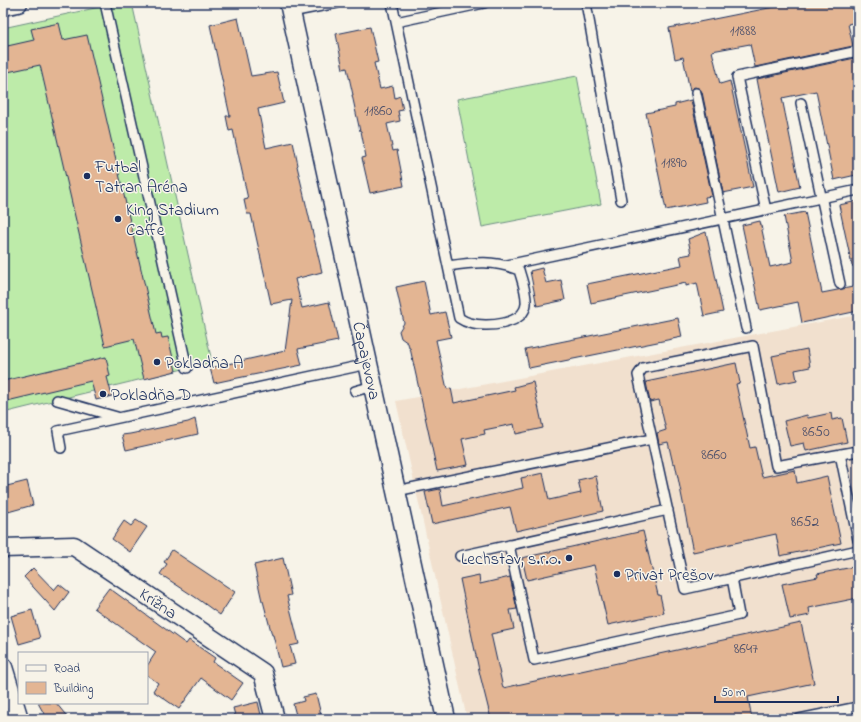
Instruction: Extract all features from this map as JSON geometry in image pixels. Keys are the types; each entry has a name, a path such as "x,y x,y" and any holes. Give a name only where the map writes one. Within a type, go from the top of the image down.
{"street":[{"path":"3,6 18,3"},
{"name":"Čapajevova","path":"290,7 446,719"},
{"name":"Krížna","path":"3,548 74,546 263,673 275,719"},
{"path":"3,667 18,719"}],"lane":[{"path":"105,3 187,368"},
{"path":"290,7 338,3"},
{"path":"392,3 459,318 470,323 498,324 512,321 523,314 526,304 524,288 519,270 507,265 489,262 470,262 448,266"},
{"path":"396,22 484,3"},
{"path":"586,3 622,200"},
{"path":"766,210 737,77 858,51"},
{"path":"696,92 746,328"},
{"path":"801,104 840,284"},
{"path":"507,265 858,190"},
{"path":"858,451 776,466 752,346 644,368 638,375 685,589 858,550"},
{"path":"61,448 58,431 368,364"},
{"path":"355,390 373,386"},
{"path":"57,400 119,417"},
{"path":"396,491 652,439"},
{"path":"840,454 858,540"},
{"path":"460,556 668,510"},
{"path":"509,545 534,660 739,615 732,578"},
{"path":"799,719 858,707"}],"shaded area":[{"path":"858,315 858,719 467,719 396,401"}],"green space":[{"name":"Futbal Tatran Aréna","path":"118,3 132,3 212,362 3,413 3,28"},
{"path":"577,76 601,204 482,227 457,99"}],"building":[{"path":"794,3 852,3 856,22 848,24 853,46 755,67 750,44 712,51 720,84 730,81 753,187 723,193 702,92 700,89 695,87 690,91 683,57 675,59 669,28"},
{"path":"238,18 251,76 277,72 284,103 258,109 266,148 293,142 297,166 322,272 295,279 302,308 329,302 338,341 298,349 302,365 214,383 210,368 285,351 292,300 271,304 251,214 247,214 244,200 248,199 233,130 229,131 226,116 230,116 210,25"},
{"path":"59,23 63,40 87,35 156,334 161,333 162,338 168,337 176,371 144,379 134,339 105,346 40,65 3,73 3,47 34,40 31,29"},
{"path":"370,27 378,62 374,63 380,89 393,86 395,98 400,96 403,110 398,111 400,121 387,124 393,151 397,150 404,186 370,193 362,158 366,157 361,131 347,68 343,69 336,34"},
{"path":"855,58 855,60 857,60 858,67 858,172 855,172 856,175 834,180 816,91 782,98 800,187 779,192 757,79"},
{"path":"691,100 712,196 705,197 706,202 666,210 646,113 675,107 675,104"},
{"path":"858,201 858,266 852,266 839,205"},
{"path":"805,212 822,293 858,286 858,311 802,323 798,302 760,310 742,225 760,221 770,267 793,262 784,216"},
{"path":"706,232 723,312 704,316 697,283 686,286 686,283 591,303 587,284 682,265 680,256 691,254 688,239"},
{"path":"542,268 546,283 561,280 565,300 537,306 530,271"},
{"path":"424,281 431,315 445,312 451,337 436,340 447,389 451,388 454,403 515,390 514,387 533,382 543,428 516,434 514,424 484,430 485,434 462,439 468,465 437,471 410,348 408,343 401,338 399,331 404,323 396,287"},
{"path":"678,318 682,337 529,368 525,349"},
{"path":"807,349 810,367 795,370 797,380 778,384 772,356"},
{"path":"106,357 110,376 107,377 112,396 96,400 91,381 3,402 3,381"},
{"path":"736,363 740,383 736,384 750,448 755,447 762,477 795,470 797,483 827,476 841,543 780,556 776,534 693,552 675,463 673,464 668,442 659,444 657,433 666,430 659,400 650,402 646,382"},
{"path":"831,413 832,420 842,418 847,442 806,451 804,443 790,446 784,421 807,415 808,418"},
{"path":"195,419 198,434 126,450 122,435 188,422"},
{"path":"543,473 549,500 581,493 578,480 596,476 603,511 516,531 510,507 432,524 425,492 440,489 443,506 523,488 521,478"},
{"path":"27,481 33,505 8,512 3,487"},
{"path":"136,520 147,527 130,552 112,539 124,521 131,526"},
{"path":"643,531 658,595 660,595 664,613 608,625 594,565 527,580 522,558"},
{"path":"172,550 235,592 220,615 160,574 167,564 164,562"},
{"path":"283,558 291,595 287,596 299,644 290,646 295,664 281,667 262,601 254,565"},
{"path":"858,566 858,598 809,608 810,615 790,619 782,584 818,577 817,574"},
{"path":"33,568 54,590 59,584 69,592 55,611 24,577"},
{"path":"479,575 480,584 510,577 517,609 510,610 514,629 491,634 503,688 801,623 814,683 748,697 752,719 491,719 480,675 460,579"},
{"path":"109,588 186,644 189,640 215,658 213,662 243,683 231,700 201,678 179,709 153,691 158,683 148,676 148,664 156,652 94,608"},
{"path":"32,610 40,638 19,644 11,616"},
{"path":"316,694 322,719 297,719 293,704 304,701 303,697"},
{"path":"258,702 262,719 236,719 233,708"},
{"path":"39,704 57,704 69,719 47,719"}],"place":[{"name":"Futbal Tatran Aréna","path":"87,176"},
{"name":"King Stadium Caffe","path":"118,219"},
{"name":"Pokladňa A","path":"157,362"},
{"name":"Pokladňa D","path":"103,394"},
{"name":"Lechstav, s.r.o.","path":"569,558"},
{"name":"Privat Prešov","path":"617,574"}]}
